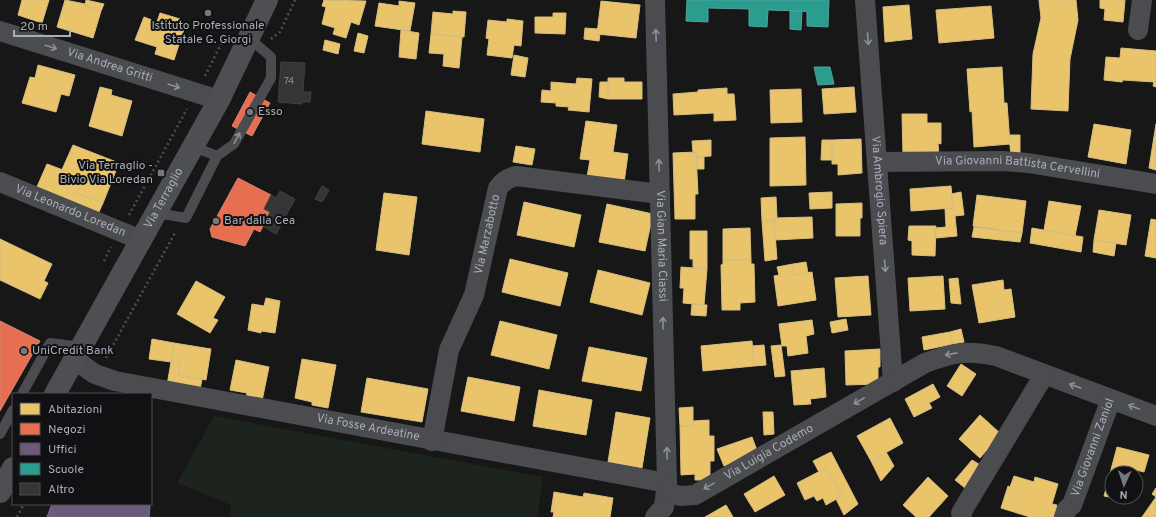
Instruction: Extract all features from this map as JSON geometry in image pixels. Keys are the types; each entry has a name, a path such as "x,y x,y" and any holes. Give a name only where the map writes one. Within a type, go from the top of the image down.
{"main road":[{"name":"Via Terraglio","path":"56,393 194,147 250,39 267,0"},
{"path":"0,492 12,470"}],"street":[{"name":"Via Gian Maria Ciassi","path":"655,0 667,487"},
{"name":"Via Ambrogio Spiera","path":"865,0 893,382"},
{"path":"1138,30 1142,0"},
{"name":"Via Andrea Gritti","path":"0,31 219,100"},
{"name":"Via Giovanni Battista Cervellini","path":"877,162 1003,161 1028,163 1156,184"},
{"name":"Via Marzabotto","path":"432,441 449,350 474,295 498,188 502,182 516,176 660,194"},
{"name":"Via Leonardo Loredan","path":"0,182 141,240"},
{"name":"Via Giovanni Zaniol","path":"893,382 926,363 947,355 971,351 996,356 1112,399 1072,505 1067,509 1064,517"},
{"name":"Via Fosse Ardeatine","path":"78,354 95,374 115,381 667,487"},
{"path":"962,517 961,512 1044,375"},
{"name":"Via Luigia Codemo","path":"667,487 680,496 695,494 893,382"},
{"path":"1112,399 1156,416"},
{"path":"655,517 664,507 667,487"}],"lane":[{"path":"157,213 186,218 217,156 234,144 271,78 271,57 250,39"},
{"path":"194,147 217,156"},
{"path":"23,393 50,343 78,354"},
{"path":"0,434 12,412"}],"path":[{"path":"280,32 295,0"},
{"path":"204,78 225,36"},
{"path":"125,222 188,107"},
{"path":"105,359 175,234"},
{"path":"17,517 23,505"}],"shaded area":[{"path":"214,416 543,477 537,517 230,517 231,505 177,483"}],"building: Abitazioni":[{"path":"22,0 49,0 42,23 18,15"},
{"path":"65,0 85,4 85,6 101,11 93,38 57,27"},
{"path":"86,0 104,4 101,11 85,6"},
{"path":"324,0 366,1 359,25 351,22 346,38 333,34 335,28 322,24 326,7 322,6"},
{"path":"1039,0 1076,0 1078,20 1070,59 1068,111 1031,109 1033,54 1041,18"},
{"path":"1100,0 1125,0 1123,22 1104,20 1105,9 1100,8"},
{"path":"399,1 415,3 410,31 375,26 379,3 399,6"},
{"path":"601,1 640,5 636,38 597,34"},
{"path":"909,5 912,39 885,42 883,7"},
{"path":"991,6 994,38 939,43 936,10"},
{"path":"453,11 466,12 464,37 431,34 433,12 453,14"},
{"path":"160,13 180,19 177,27 184,29 174,60 155,54 157,47 135,40 144,17 157,22"},
{"path":"553,13 566,13 565,34 535,33 535,17 553,17"},
{"path":"507,19 523,21 521,46 514,45 512,58 487,55 489,39 486,38 488,20 507,22"},
{"path":"585,28 598,29 597,34 600,34 599,41 584,39"},
{"path":"401,30 419,33 416,59 399,57"},
{"path":"358,33 368,36 364,53 354,51"},
{"path":"431,34 462,37 459,68 443,66 444,54 429,53"},
{"path":"325,40 340,44 338,54 323,50"},
{"path":"1121,48 1156,51 1156,87 1153,86 1154,82 1123,80 1122,82 1104,80 1106,57 1120,58"},
{"path":"514,55 528,58 525,77 511,75"},
{"path":"38,65 75,75 69,96 61,94 56,112 22,103 30,77 35,78"},
{"path":"1002,67 1004,103 1007,103 1010,144 974,147 972,111 970,112 967,69"},
{"path":"577,78 592,79 589,112 568,110 569,107 556,106 556,103 541,102 542,90 551,91 551,82 576,84"},
{"path":"608,78 624,78 624,82 642,82 642,99 608,99"},
{"path":"600,82 608,82 608,99 599,97"},
{"path":"100,87 112,90 111,95 132,101 122,136 89,126"},
{"path":"854,87 856,112 824,114 822,89"},
{"path":"727,88 727,94 734,94 736,120 714,121 714,113 674,115 673,94 698,92 698,90"},
{"path":"801,89 802,122 771,123 770,90"},
{"path":"426,111 484,119 480,152 422,144"},
{"path":"902,114 927,114 927,123 941,123 941,144 938,143 939,156 903,157"},
{"path":"586,121 617,125 613,152 628,154 624,183 587,177 590,160 580,159"},
{"path":"1094,124 1131,130 1126,164 1088,157"},
{"path":"1156,124 1156,170 1149,168"},
{"path":"1009,135 1020,135 1020,155 1011,156"},
{"path":"805,137 806,185 770,186 770,138"},
{"path":"861,139 862,173 838,175 838,164 832,164 832,140"},
{"path":"711,140 711,156 696,157 696,152 693,152 692,141"},
{"path":"822,140 832,140 832,160 821,160"},
{"path":"73,145 119,163 103,203 77,193 82,182 60,174"},
{"path":"516,146 535,149 532,165 513,162"},
{"path":"696,152 698,194 695,194 695,219 675,219 673,153"},
{"path":"696,157 704,157 704,169 697,169"},
{"path":"47,164 63,170 60,174 82,182 77,193 103,203 98,214 36,189"},
{"path":"951,186 953,208 911,211 910,189"},
{"path":"832,192 832,208 810,209 809,193"},
{"path":"961,192 964,215 955,216 957,236 936,238 936,228 946,227 945,209 953,208 951,194"},
{"path":"384,193 417,197 409,255 376,250"},
{"path":"977,195 1026,201 1022,233 973,226"},
{"path":"776,197 777,218 774,218 774,221 762,221 761,198"},
{"path":"1049,201 1081,206 1075,236 1044,230"},
{"path":"524,202 581,215 574,247 517,235"},
{"path":"862,203 860,236 836,236 836,204"},
{"path":"607,204 653,214 645,251 599,242"},
{"path":"1099,210 1131,215 1126,245 1094,240"},
{"path":"812,217 813,238 775,240 774,218"},
{"path":"1151,219 1156,220 1156,258 1145,256"},
{"path":"762,221 774,221 777,259 765,261"},
{"path":"909,226 936,226 935,256 912,255 912,241 908,240"},
{"path":"974,227 1022,233 1020,242 972,237"},
{"path":"750,228 751,260 723,260 723,229"},
{"path":"1032,228 1083,237 1081,252 1030,243"},
{"path":"690,231 707,231 707,269 693,268 693,259 690,259"},
{"path":"0,239 52,264 44,281 48,283 40,299 0,280"},
{"path":"1094,240 1116,243 1114,256 1093,252"},
{"path":"510,259 568,273 560,306 502,292"},
{"path":"723,260 751,260 751,264 754,264 755,302 740,303 740,310 722,310 721,265 723,264"},
{"path":"806,262 808,273 794,275 793,264"},
{"path":"793,264 794,275 812,272 816,300 778,306 774,276 779,275 777,267"},
{"path":"681,267 707,269 704,305 683,303 684,288 680,288"},
{"path":"598,270 650,283 642,315 590,302"},
{"path":"868,276 871,315 838,317 835,278"},
{"path":"943,276 945,309 910,311 908,278"},
{"path":"958,278 961,304 951,303 949,279"},
{"path":"1003,280 1004,290 1011,289 1015,317 979,323 972,285"},
{"path":"196,281 225,297 213,318 218,320 210,333 177,314"},
{"path":"266,298 280,301 275,333 261,331 261,333 248,330 252,304 264,306"},
{"path":"692,304 707,305 706,316 691,315"},
{"path":"846,319 848,330 832,333 830,322"},
{"path":"812,320 814,334 806,336 808,353 788,356 787,346 782,346 779,324"},
{"path":"500,321 557,335 549,369 491,355"},
{"path":"961,329 964,342 953,344 950,332"},
{"path":"950,332 953,344 924,350 922,337"},
{"path":"152,339 174,343 171,362 149,359"},
{"path":"752,341 754,366 703,371 701,346"},
{"path":"174,343 211,349 206,380 178,375 180,363 171,362"},
{"path":"764,345 766,365 754,366 752,346"},
{"path":"781,345 785,376 775,377 771,346"},
{"path":"589,347 647,358 641,391 582,381"},
{"path":"880,349 878,384 846,385 845,351"},
{"path":"302,359 336,365 328,408 312,405 312,402 295,398"},
{"path":"236,360 269,367 262,401 246,397 247,393 230,390"},
{"path":"171,362 180,363 178,375 202,379 200,390 167,385"},
{"path":"961,364 976,374 962,396 947,386"},
{"path":"824,368 826,397 810,399 811,404 794,405 791,371"},
{"path":"468,377 520,387 514,421 461,411"},
{"path":"367,378 428,389 422,422 361,412"},
{"path":"933,384 940,397 929,403 932,408 914,417 905,399"},
{"path":"539,390 592,400 586,435 533,426"},
{"path":"693,407 693,426 680,426 679,408"},
{"path":"616,412 650,418 642,468 608,462"},
{"path":"763,412 773,412 774,434 764,435"},
{"path":"980,415 1001,434 980,458 959,439"},
{"path":"890,418 903,443 871,461 857,436"},
{"path":"709,420 709,436 714,436 714,461 710,461 710,480 695,480 695,474 681,475 680,426 693,426 693,421"},
{"path":"752,437 758,453 724,466 717,449"},
{"path":"1117,447 1149,455 1144,472 1144,465 1112,465"},
{"path":"831,452 858,504 844,515 836,499 842,496 826,468 819,472 813,461"},
{"path":"886,452 894,466 881,481 871,461"},
{"path":"972,460 982,466 970,492 955,480"},
{"path":"826,468 842,496 826,505 823,498 817,501 814,496 805,500 797,483"},
{"path":"774,476 785,495 755,512 744,494"},
{"path":"1014,476 1034,482 1035,477 1058,484 1052,504 1057,505 1054,517 1030,517 1001,508 1008,486 1010,487"},
{"path":"928,477 948,496 929,517 916,517 903,505"},
{"path":"1156,488 1156,497 1152,494"},
{"path":"554,492 583,497 584,493 613,498 610,517 553,517 554,512 551,512"},
{"path":"1156,497 1156,517 1142,517"},
{"path":"726,505 733,517 705,517"}],"building: Negozi":[{"path":"250,92 270,103 252,136 232,126"},
{"path":"238,178 271,195 264,209 270,212 260,232 254,229 245,246 212,237 210,229"},
{"path":"0,321 40,341 0,411"}],"building: Uffici":[{"path":"52,505 150,506 149,517 47,517"}],"building: Scuole":[{"path":"687,0 829,0 828,27 807,26 807,12 802,11 768,10 767,27 749,26 749,9 708,8 708,22 686,21"},
{"path":"790,11 802,11 801,30 790,29"},
{"path":"814,67 830,67 834,84 818,85"}],"building: Altro":[{"path":"281,62 305,63 303,92 311,92 310,102 302,102 302,104 278,102"},
{"path":"322,186 329,190 322,202 315,199"},
{"path":"280,191 295,199 276,234 263,226 270,212 264,209 271,195 276,198"}],"place":[{"name":"Istituto Professionale Statale G. Giorgi","path":"208,13"},
{"name":"Esso","path":"250,112"},
{"name":"Via Terraglio - Bivio Via Loredan","path":"161,173"},
{"name":"Bar dalla Cea","path":"216,221"},
{"name":"UniCredit Bank","path":"24,351"}]}
